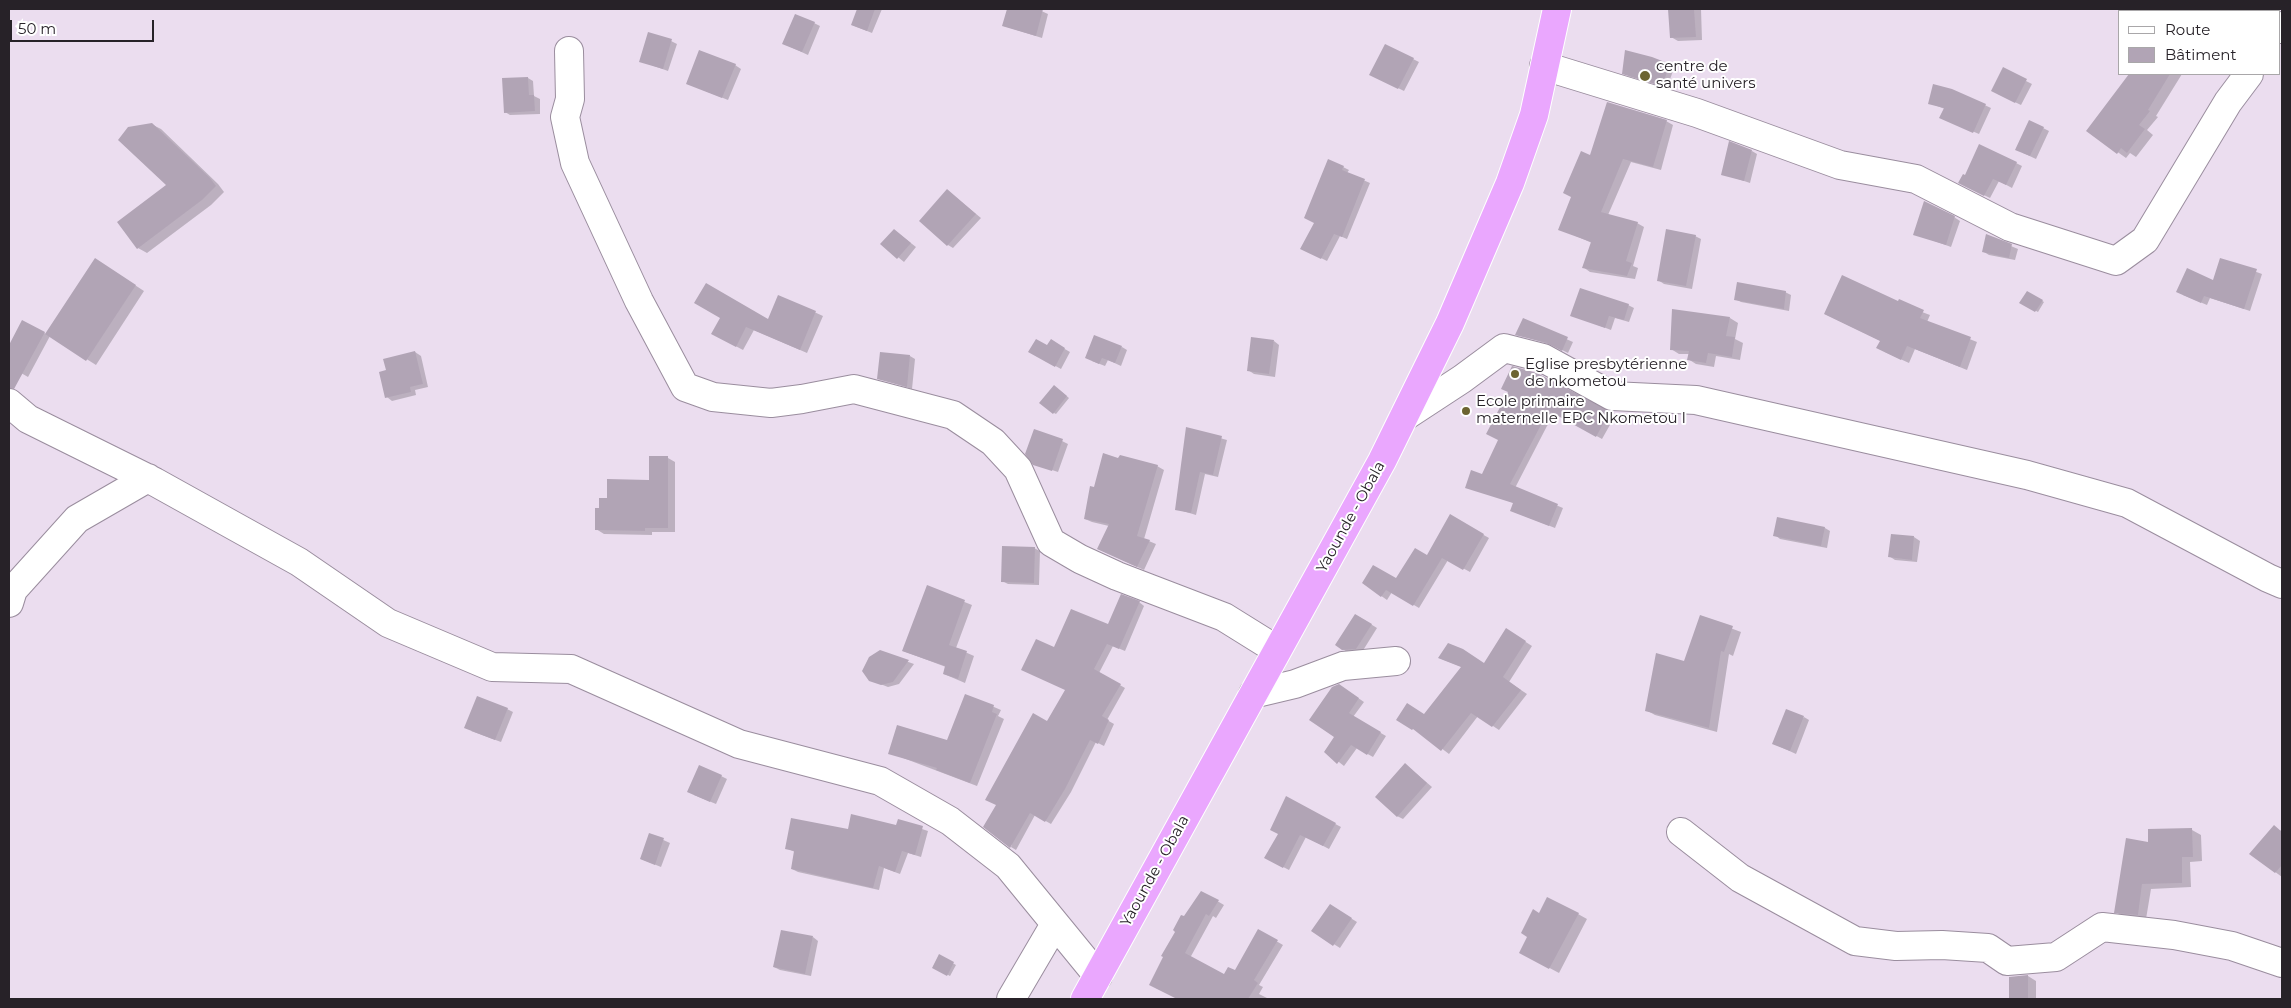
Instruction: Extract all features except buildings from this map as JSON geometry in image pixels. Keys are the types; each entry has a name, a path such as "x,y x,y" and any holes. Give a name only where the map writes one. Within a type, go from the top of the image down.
{"highway":[{"name":"Yaounde - Obala","path":"1085,999 1382,461 1450,323 1510,183 1534,115 1557,9"}],"street":[{"path":"569,52 570,98 565,117 575,163 639,301 685,387 713,397 770,403 854,389 953,415 993,442 1018,469 1051,542 1080,559 1224,617 1277,650"},
{"path":"1544,66 1698,114 1840,165 1916,179 2010,227 2116,261 2145,240 2228,102 2247,75"},
{"path":"1404,416 1462,379 1504,348 1543,358 1612,396 1696,400 2027,475 2127,503 2282,584"},
{"path":"9,404 28,419 148,478 299,562 388,623 492,667 571,669 739,744 880,781 950,821 1008,866 1098,976"},
{"path":"9,603 13,590 77,519 148,478"},
{"path":"1253,694 1296,684 1343,666 1396,661"},
{"path":"1681,832 1740,878 1855,942 1896,946 1942,945 1988,948 2008,961 2056,957 2102,927 2174,936 2232,946 2282,964"},
{"path":"1011,999 1055,924"}],"place":[{"name":"centre de santé univers","path":"1645,76"},
{"name":"Eglise presbytérienne de nkometou","path":"1515,374"},
{"name":"Ecole primaire maternelle EPC Nkometou I","path":"1466,411"}]}
